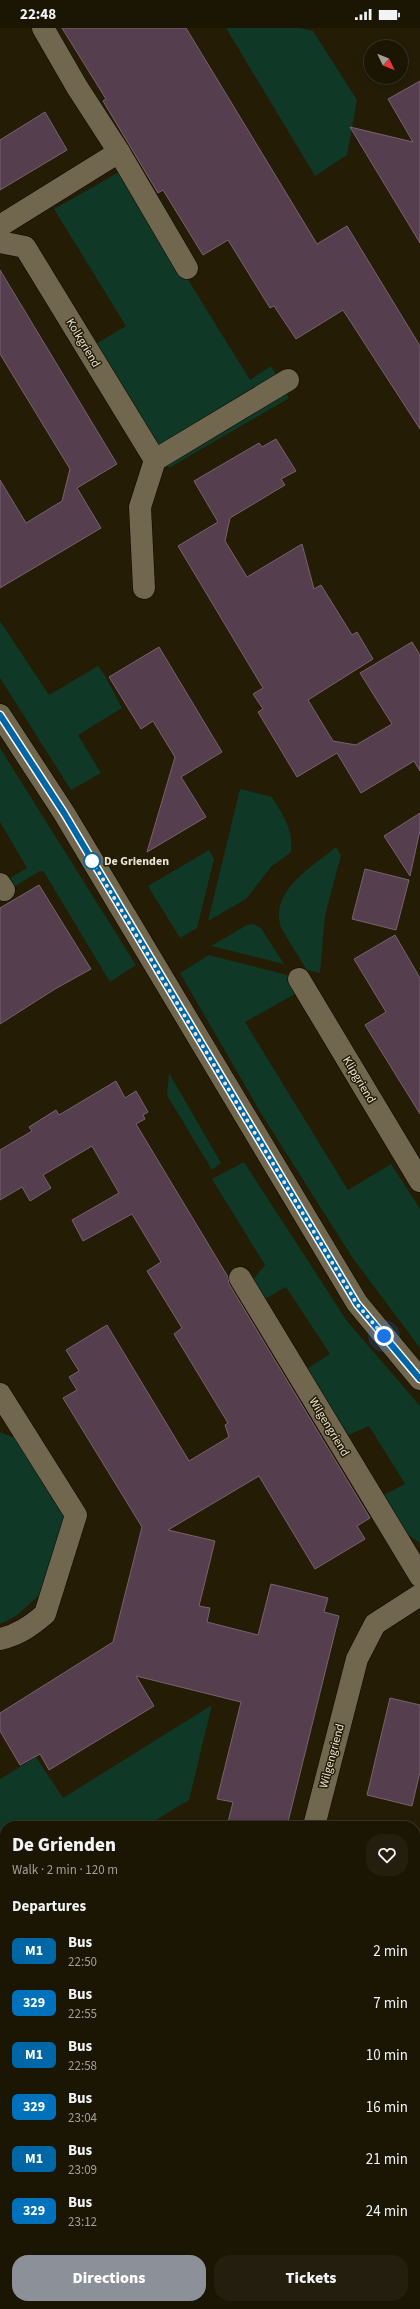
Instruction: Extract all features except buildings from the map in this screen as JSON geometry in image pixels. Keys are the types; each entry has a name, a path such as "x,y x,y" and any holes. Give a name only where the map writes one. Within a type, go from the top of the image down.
{"street":[{"path":"43,28 77,87 119,152 187,268"},
{"path":"0,226 119,152"},
{"name":"Kolkgriend","path":"0,242 25,247 155,460"},
{"path":"144,588 140,507 155,460 288,380"},
{"path":"0,715 64,813 357,1304 420,1379"},
{"name":"Klipgriend","path":"299,979 420,1181"},
{"name":"Wilgengriend","path":"240,1278 420,1576"},
{"path":"0,1394 76,1515 45,1614 32,1625 13,1636 0,1639"},
{"name":"Wilgengriend","path":"315,1821 357,1659 375,1624 420,1595"}],"green space":[{"path":"226,28 301,28 313,31 357,100 347,155 315,176"},
{"path":"121,171 250,380 271,366 289,398 169,468 94,345 126,326 54,209"},
{"path":"0,621 49,695 98,666 104,674 122,708 78,735 101,773 71,790 0,678"},
{"path":"0,748 136,965 110,982 44,872 40,871 12,888 7,880 27,868 0,822"},
{"path":"240,789 272,797 287,823 291,837 291,852 271,867 246,899 208,921"},
{"path":"336,847 341,855 325,916 320,973 307,970 283,931 279,918 280,905 294,882 304,872"},
{"path":"209,850 214,859 197,928 180,938 148,886"},
{"path":"254,924 261,928 284,964 211,946 247,925"},
{"path":"209,955 287,975 297,993 245,1022 348,1190 391,1164 420,1209 420,1348 352,1257 262,1115 180,973"},
{"path":"169,1073 221,1163 212,1170 167,1095"},
{"path":"244,1162 347,1321 420,1406 420,1543 403,1531 382,1496 405,1484 369,1426 349,1435 305,1370 330,1354 286,1287 263,1300 251,1282 265,1265 212,1179"},
{"path":"0,1432 22,1441 67,1514 44,1591 16,1616 0,1624"},
{"path":"212,1705 189,1800 154,1821 0,1821 0,1779 36,1757 63,1798"}],"bus line":[{"name":"M1","path":"0,715 64,813 357,1304 420,1379"}],"place":[{"name":"De Grienden","path":"92,861"}],"route":[{"path":"92,861 111,890 357,1304 384,1336"}]}
